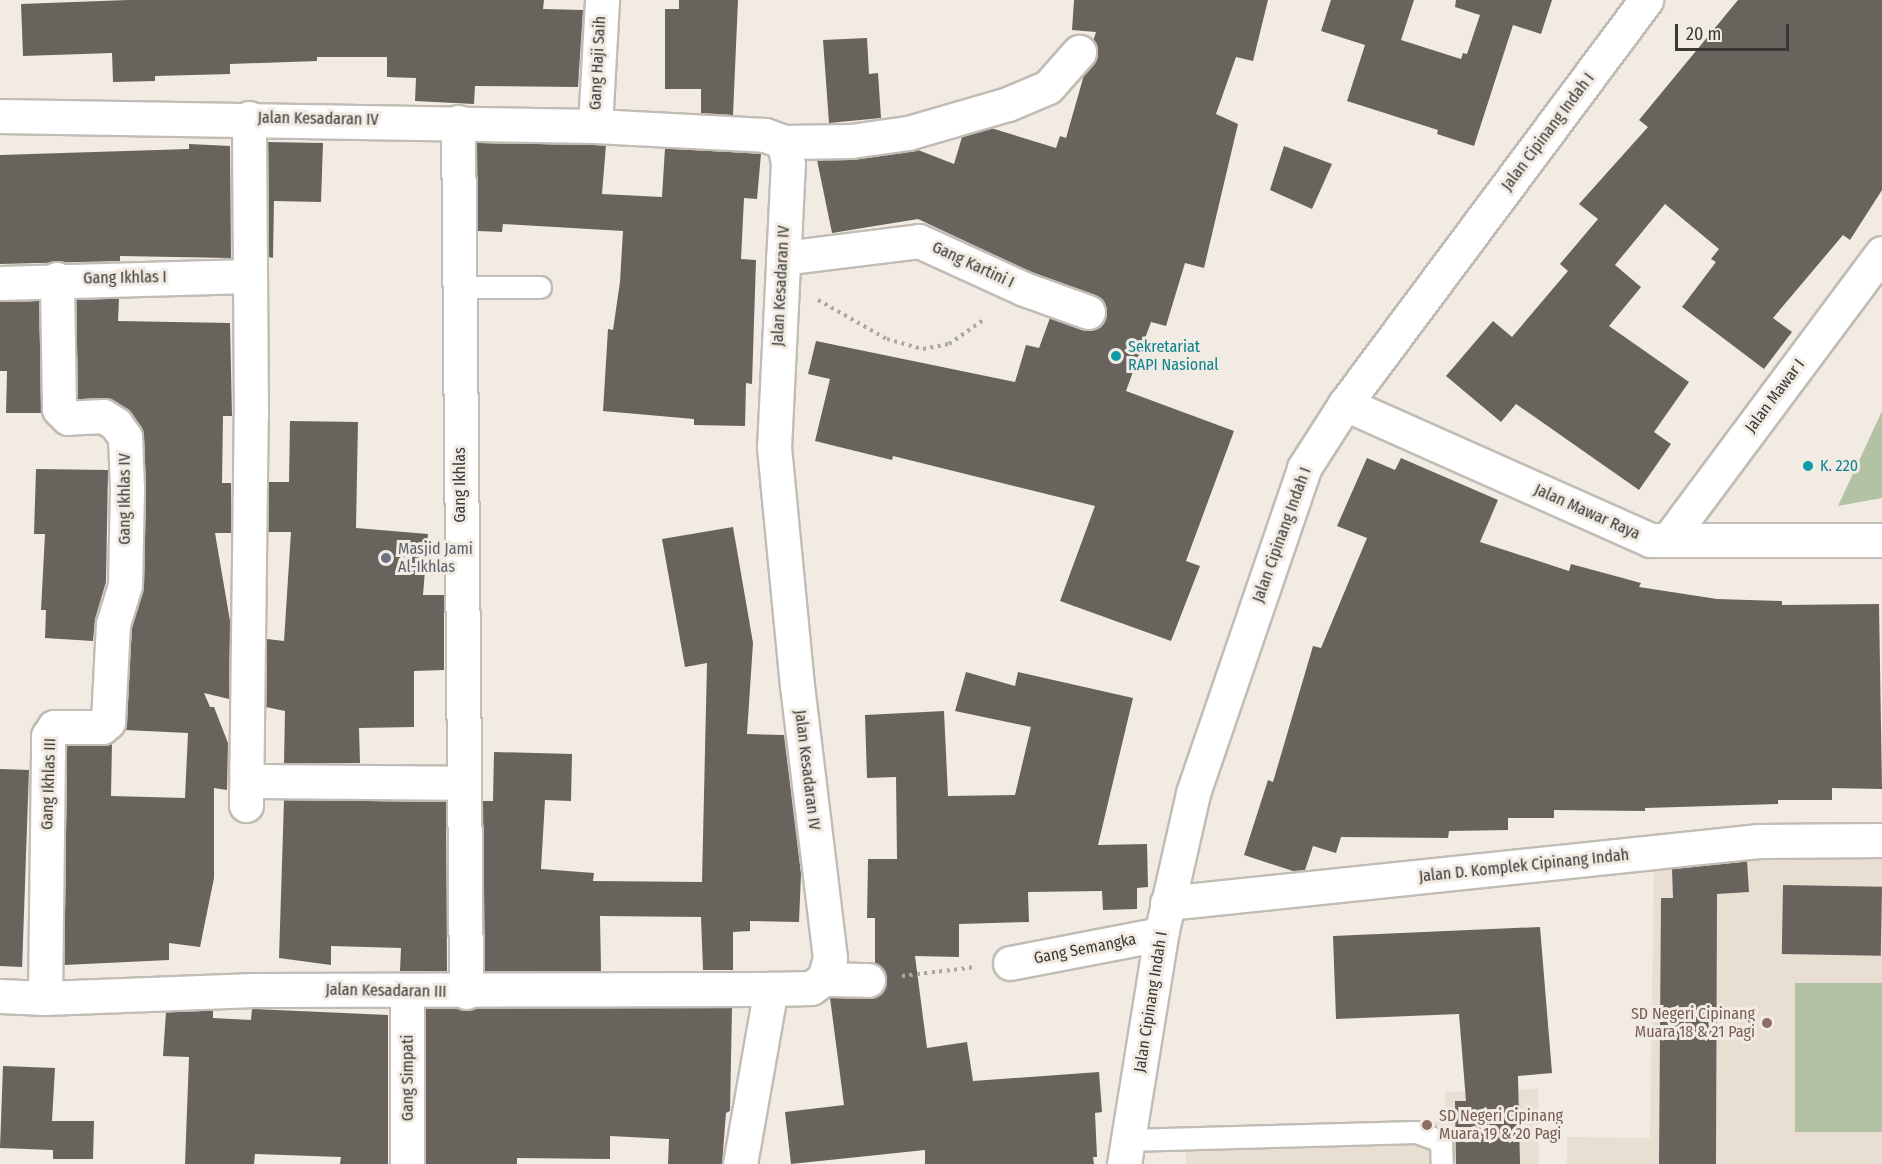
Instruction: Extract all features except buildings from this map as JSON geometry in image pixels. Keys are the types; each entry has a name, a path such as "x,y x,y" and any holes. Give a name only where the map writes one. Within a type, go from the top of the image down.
{"street":[{"name":"Gang Haji Saih","path":"595,126 602,0"},
{"name":"Jalan Cipinang Indah I","path":"1126,1152 1164,918 1193,793 1304,468 1345,404 1646,0"},
{"path":"784,142 851,141 908,133 1008,104 1048,87 1079,51"},
{"name":"Jalan Kesadaran IV","path":"0,116 249,118 595,126 765,135 784,142 788,164 779,294 774,448 778,505 830,958 824,980"},
{"path":"249,118 246,793 464,783"},
{"name":"Gang Ikhlas","path":"458,122 466,992"},
{"name":"Gang Kartini I","path":"783,258 919,241 1024,289 1088,312"},
{"name":"Jalan Mawar I","path":"1668,540 1882,253"},
{"name":"Gang Ikhlas I","path":"0,283 57,279 249,276"},
{"name":"Gang Ikhlas IV","path":"57,279 62,415 103,416 116,424 125,437 124,585 113,624"},
{"name":"Jalan Mawar Raya","path":"1345,404 1650,540 1882,540"},
{"name":"Gang Ikhlas III","path":"45,998 48,736 54,727 102,727 108,722 113,624"},
{"name":"Jalan D. Komplek Cipinang Indah","path":"1164,918 1759,841 1882,840"},
{"name":"Gang Semangka","path":"1010,963 1164,918"},
{"path":"740,1164 771,989 811,988 824,980 868,980"},
{"name":"Jalan Kesadaran III","path":"0,996 45,998 254,990 466,992 771,989"},
{"name":"Gang Simpati","path":"407,991 407,1164"}],"lane":[{"path":"459,287 540,287"},
{"path":"1126,1152 1416,1132 1441,1141 1442,1164"}],"path":[{"path":"779,294 811,296 887,339 923,348 949,344 983,320"},
{"path":"868,980 1010,963"}],"shaded area":[{"name":"SD Negeri Cipinang Muara 18 & 21 Pagi","path":"1882,851 1882,1164 1567,1164 1567,1137 1650,1138 1654,864 1766,852"},
{"name":"SD Negeri Cipinang Muara 19 & 20 Pagi","path":"1538,1089 1539,1164 1186,1164 1186,1128 1445,1122 1445,1092"}],"green space":[{"path":"1882,411 1882,498 1838,506"},
{"path":"1795,983 1882,983 1882,1132 1795,1132"}],"place":[{"name":"Sekretariat RAPI Nasional","path":"1116,356"},
{"name":"K. 220","path":"1808,466"},
{"name":"Masjid Jami Al-Ikhlas","path":"386,558"},
{"name":"SD Negeri Cipinang Muara 18 & 21 Pagi","path":"1767,1023"},
{"name":"SD Negeri Cipinang Muara 19 & 20 Pagi","path":"1427,1125"}]}
